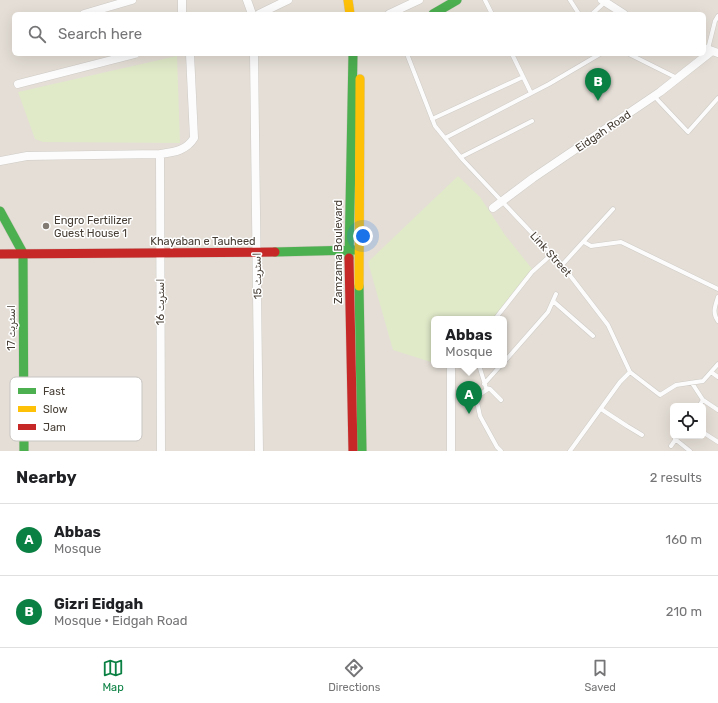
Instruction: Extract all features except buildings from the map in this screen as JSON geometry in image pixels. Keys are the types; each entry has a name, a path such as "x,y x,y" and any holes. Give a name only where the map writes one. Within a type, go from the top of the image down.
{"main road":[{"path":"348,0 350,12"},
{"path":"355,0 358,12"},
{"path":"436,12 457,0"},
{"name":"Zamzama Boulevard","path":"352,451 354,250 353,56"},
{"name":"Zamzama Boulevard","path":"361,56 354,250 362,451"},
{"name":"اسٹریٹ 17","path":"0,211 23,253 24,377"},
{"name":"Khayaban e Tauheed","path":"0,254 354,250"},
{"name":"اسٹریٹ 17","path":"24,441 24,451"}],"street":[{"path":"91,12 132,0"},
{"path":"182,0 182,12"},
{"path":"246,0 251,12"},
{"path":"263,12 288,0"},
{"path":"393,12 419,0"},
{"path":"604,1 621,12"},
{"path":"18,84 127,56"},
{"path":"0,161 27,156 160,154 179,152 191,143 194,138 190,56"},
{"name":"اسٹریٹ 15","path":"254,56 259,451"},
{"name":"Eidgah Road","path":"493,208 533,178 653,96 703,56"},
{"name":"اسٹریٹ 16","path":"160,154 161,451"},
{"path":"451,368 451,451"}],"lane":[{"path":"485,0 491,12"},
{"path":"570,0 578,12"},
{"path":"594,12 604,1"},
{"path":"710,50 715,21 718,16"},
{"name":"Link Street","path":"408,56 434,126 502,202 562,265 608,325 630,372 660,395 676,385 703,381 718,364"},
{"path":"513,56 531,94"},
{"path":"445,138 550,84 597,56"},
{"path":"633,56 677,78"},
{"path":"432,119 523,77"},
{"path":"653,96 688,132 718,98"},
{"path":"461,157 532,121"},
{"path":"562,265 613,209"},
{"path":"584,242 591,246 621,242 718,289"},
{"path":"497,316 532,272 552,254"},
{"path":"507,359 548,312 556,294"},
{"path":"718,297 714,315 718,321"},
{"path":"553,301 593,336"},
{"path":"480,368 486,388 501,400"},
{"path":"484,384 498,368"},
{"path":"570,451 620,382 630,372"},
{"path":"711,372 718,377"},
{"path":"692,383 703,400 718,410"},
{"path":"488,389 476,397 480,416 497,447 501,451"},
{"path":"601,409 642,435"},
{"path":"706,434 718,442"},
{"path":"671,446 675,439"},
{"path":"677,439 690,451"}],"shaded area":[{"path":"0,0 718,0 718,451 0,451"}],"green space":[{"path":"177,56 180,143 43,142 35,139 18,92"},
{"path":"458,176 480,197 505,235 533,270 497,316 431,316 431,362 393,350 368,262"}],"traffic: fast":[{"path":"436,12 457,0"},
{"path":"349,258 353,56"},
{"path":"0,211 23,253 24,377"},
{"path":"275,252 355,250"},
{"path":"359,286 362,451"},
{"path":"24,441 24,451"}],"traffic: slow":[{"path":"348,0 350,12"},
{"path":"359,286 360,79"}],"traffic: jam":[{"path":"0,254 275,252"},
{"path":"349,258 353,451"}],"place":[{"name":"Gizri Eidgah","path":"598,101"},
{"name":"Engro Fertilizer Guest House 1","path":"46,226"},
{"name":"Abbas","path":"469,414"}]}
